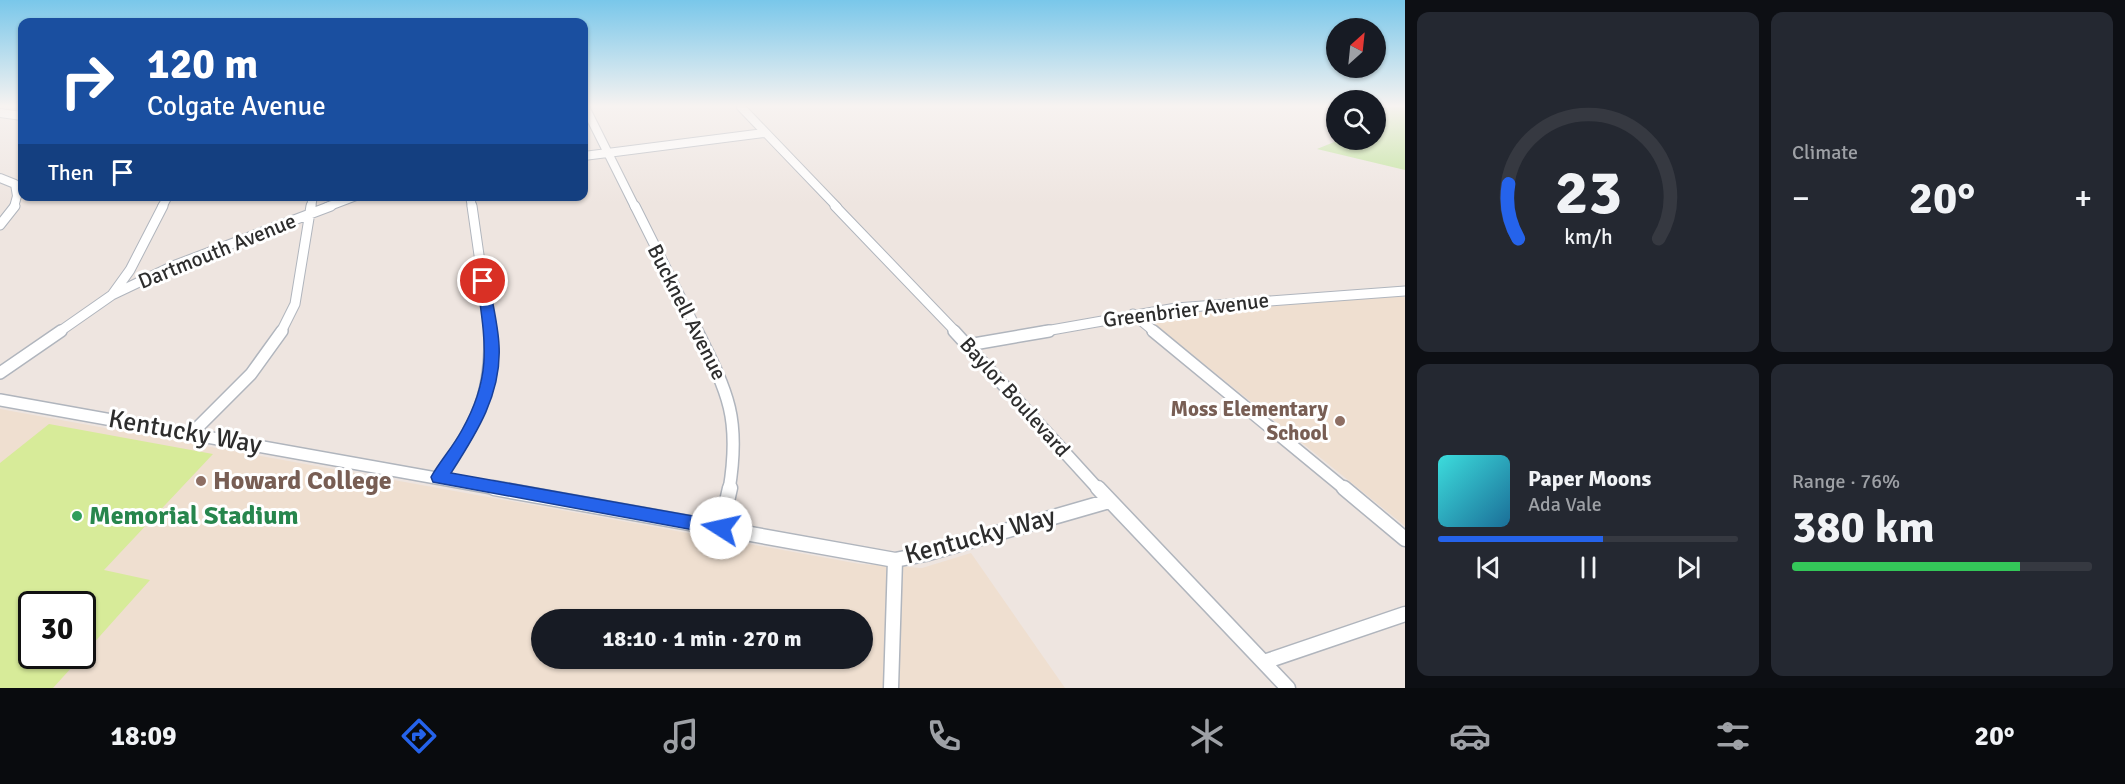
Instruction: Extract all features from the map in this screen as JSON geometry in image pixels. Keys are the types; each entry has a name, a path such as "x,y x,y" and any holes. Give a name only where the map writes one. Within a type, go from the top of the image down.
{"street":[{"name":"Bucknell Avenue","path":"600,139 726,388 732,407 736,448 728,501 721,528"},
{"path":"588,155 716,139"},
{"name":"Baylor Boulevard","path":"770,139 968,345 1109,501 1288,688"},
{"path":"0,178 15,184 18,191"},
{"path":"0,225 16,205 18,197"},
{"path":"0,373 112,295 130,270 165,201"},
{"path":"192,433 264,359 289,320 295,304 312,201"},
{"name":"Dartmouth Avenue","path":"112,295 173,266 343,201"},
{"path":"439,477 468,434 483,403 491,374 492,345 471,201"},
{"name":"Greenbrier Avenue","path":"968,345 1133,314 1297,297 1405,291"},
{"path":"1133,314 1405,539"},
{"name":"Kentucky Way","path":"0,400 895,560 925,554 1109,501"},
{"path":"891,688 895,560"},
{"path":"1264,662 1405,614"}],"shaded area":[{"name":"Moss Elementary School","path":"1379,297 1405,297 1405,526 1146,317"},
{"name":"Howard College","path":"0,409 860,564 922,568 971,553 1065,688 0,688"}],"green space":[{"path":"1386,139 1405,139 1405,170 1317,149 1326,145 1326,150 1386,150"},
{"name":"Memorial Stadium","path":"49,424 213,454 104,570 150,580 96,640 96,591 18,591 18,669 70,669 53,688 0,688 0,463"}],"place":[{"name":"Moss Elementary School","path":"1340,421"},
{"name":"Howard College","path":"201,481"},
{"name":"Memorial Stadium","path":"77,516"}],"route":[{"path":"483,281 492,345 491,374 483,403 468,434 439,477 721,528"}]}
